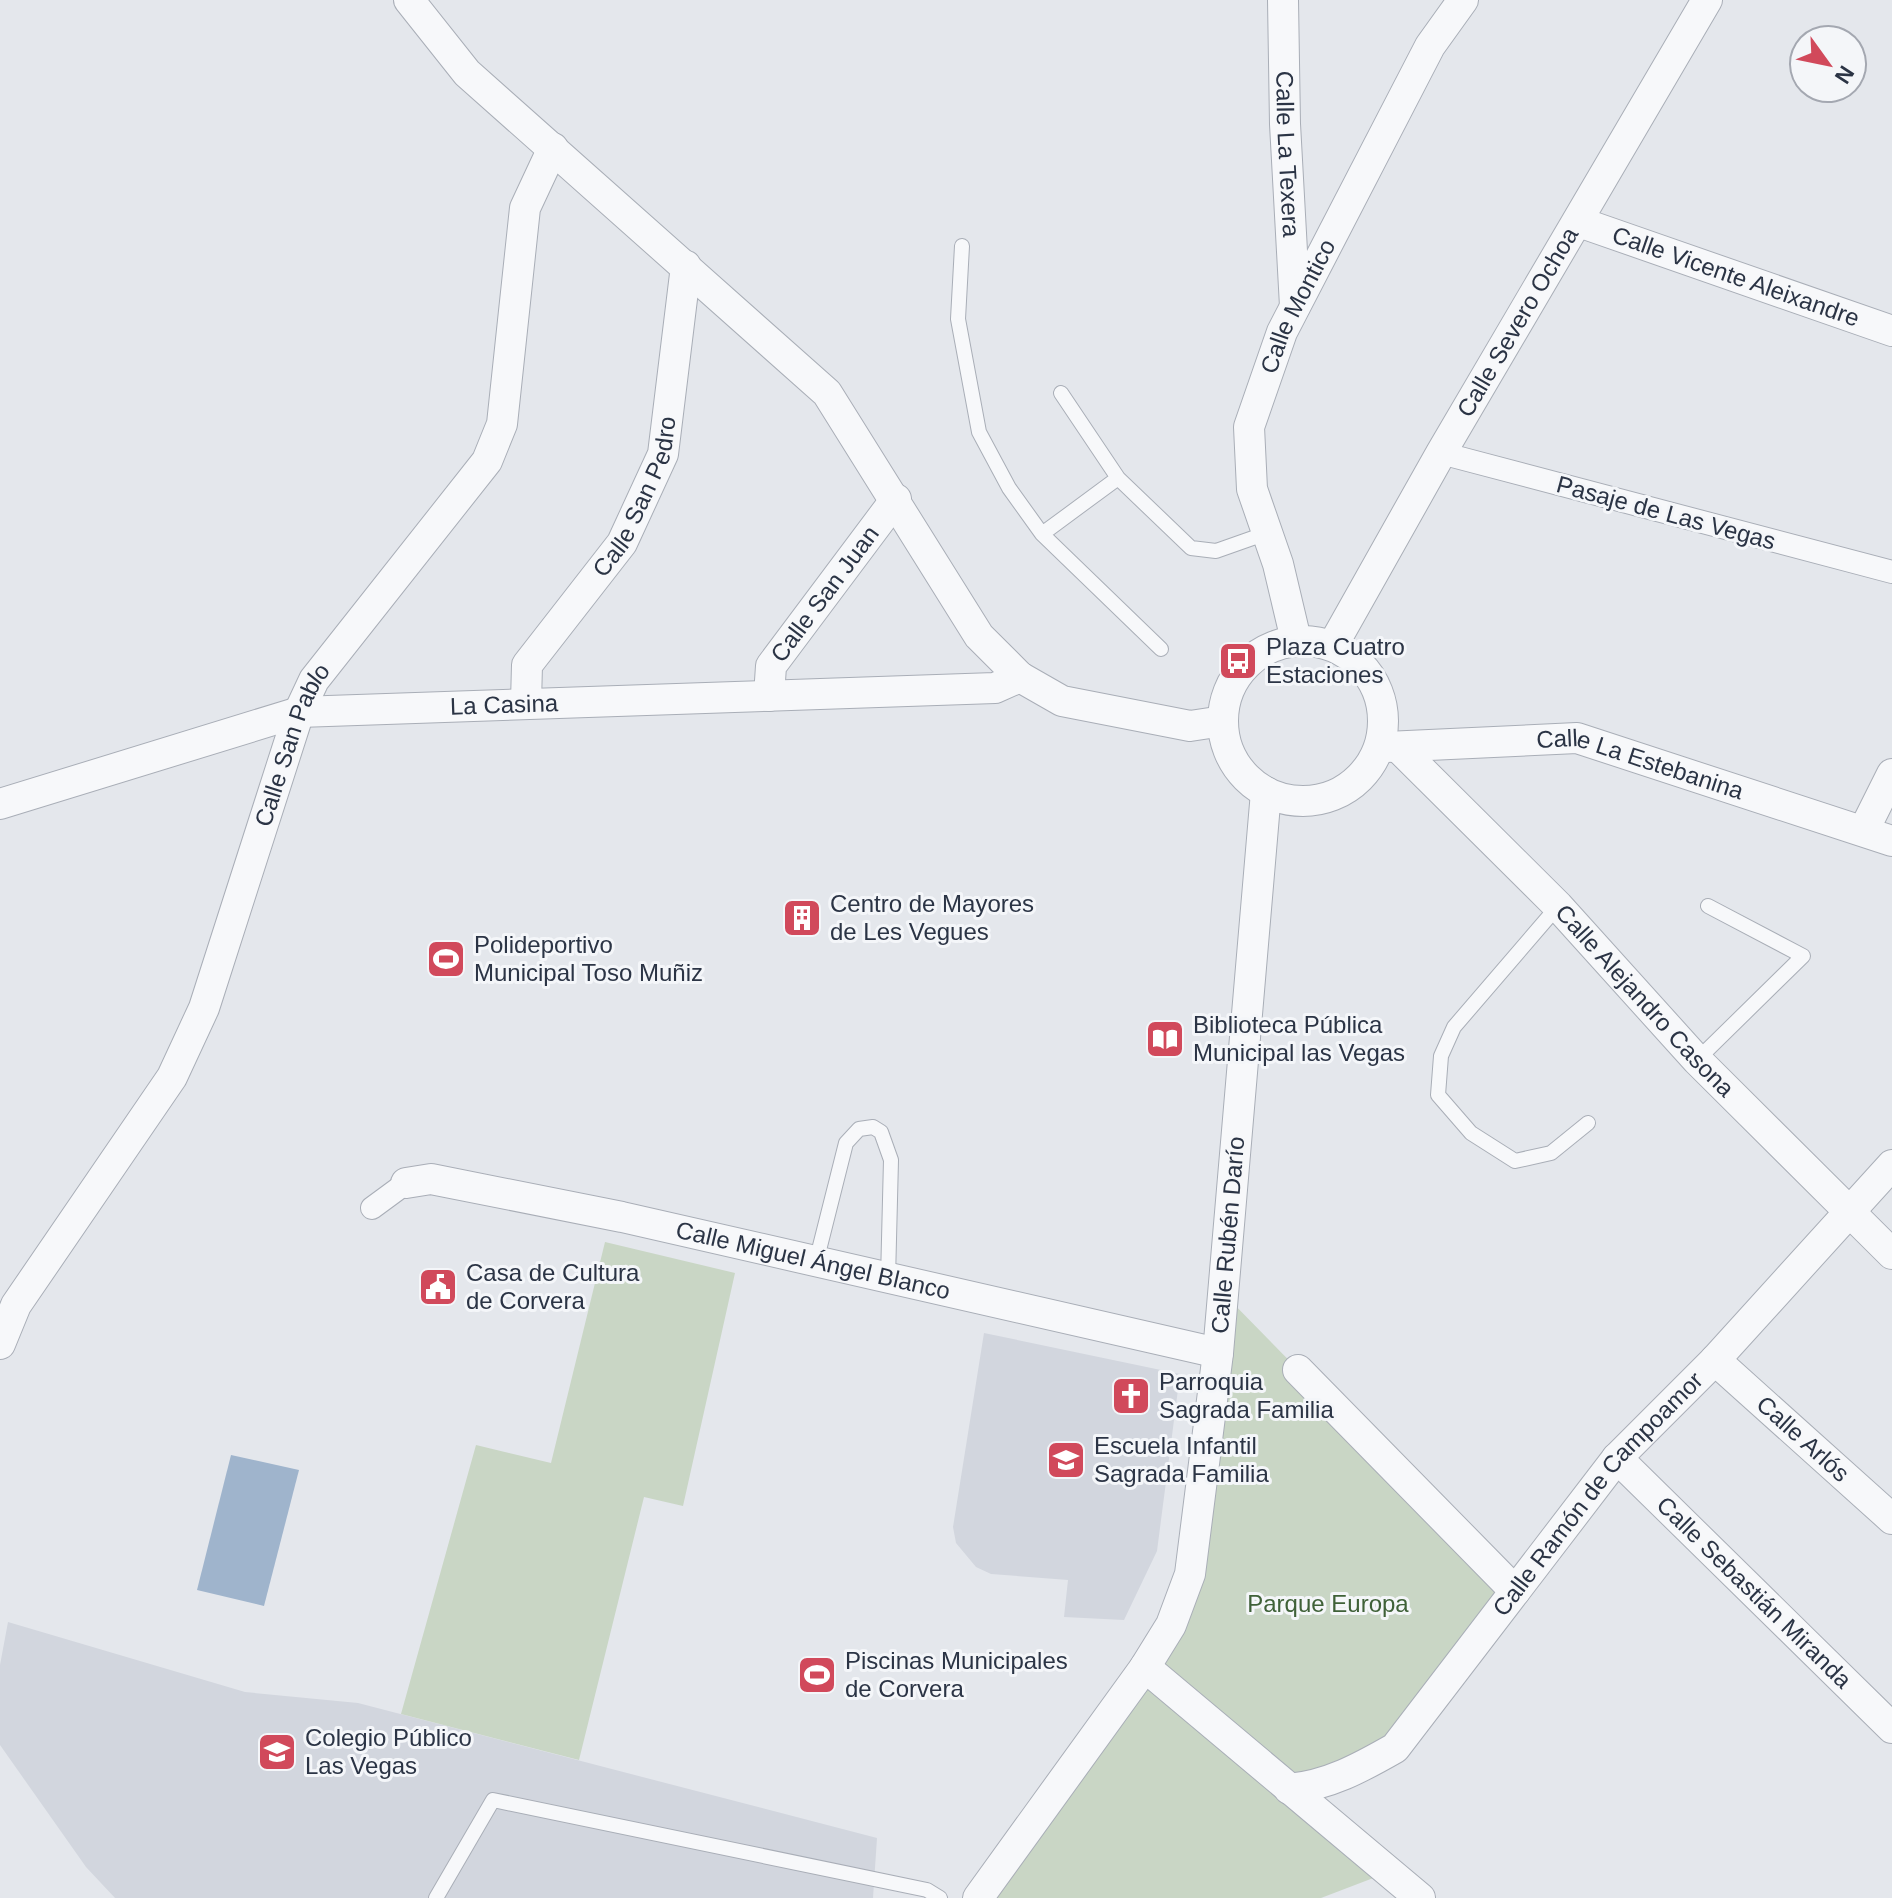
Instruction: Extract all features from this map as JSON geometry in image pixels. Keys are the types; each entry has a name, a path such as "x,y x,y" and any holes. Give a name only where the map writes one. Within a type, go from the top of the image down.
{"street":[{"path":"409,0 467,73 827,393 979,636 1020,677 1062,701 1190,726 1223,721"},
{"name":"Calle La Texera","path":"1283,0 1285,124 1295,307"},
{"name":"Calle Montico","path":"1296,640 1252,489 1249,427 1282,332 1430,46 1463,0"},
{"name":"Calle Severo Ochoa","path":"1333,645 1441,453 1707,0"},
{"name":"Calle San Pablo","path":"0,1344 16,1305 172,1077 204,1008 299,712 314,680 487,461 502,424 525,208 553,148"},
{"name":"Calle Vicente Aleixandre","path":"1579,222 1892,331"},
{"name":"Calle San Pedro","path":"526,702 527,665 622,543 663,454 686,266"},
{"name":"Pasaje de Las Vegas","path":"1441,453 1892,572"},
{"name":"Calle San Juan","path":"769,696 771,666 896,499"},
{"path":"1296,640 1333,645 1354,657 1371,676 1381,698 1389,747 1346,789 1320,799 1293,801 1266,792 1243,774 1228,749 1223,721 1229,691 1244,666 1268,648 1296,640"},
{"name":"La Casina","path":"0,804 299,712 995,688 1020,677"},
{"name":"Calle La Estebanina","path":"1389,747 1577,738 1878,835"},
{"name":"Calle Alejandro Casona","path":"1389,747 1558,906 1697,1060 1892,1254"},
{"path":"1878,835 1892,774"},
{"name":"Calle Rubén Darío","path":"978,1898 1145,1667 1171,1625 1190,1574 1218,1353 1266,792"},
{"name":"Calle Ramón de Campoamor","path":"1289,1789 1317,1786 1395,1748 1617,1458 1715,1360 1892,1165"},
{"name":"Calle Miguel Ángel Blanco","path":"406,1183 431,1179 622,1217 1218,1353"},
{"path":"372,1208 406,1183"},
{"name":"Calle Arlós","path":"1715,1360 1892,1519"},
{"path":"1298,1370 1515,1591"},
{"name":"Calle Sebastián Miranda","path":"1617,1458 1892,1728"},
{"path":"1145,1667 1420,1898"}],"lane":[{"path":"962,246 958,319 979,432 1009,488 1042,534 1161,649"},
{"path":"1061,393 1118,478 1191,548 1216,551 1267,533"},
{"path":"1042,534 1118,478"},
{"path":"1558,906 1454,1027 1441,1056 1438,1095 1471,1133 1515,1161 1551,1153 1588,1123"},
{"path":"1697,1060 1803,956 1708,906"},
{"path":"816,1262 846,1143 859,1129 873,1127 881,1132 891,1160 888,1279"},
{"path":"436,1898 493,1800 927,1890 940,1898"}],"shaded area":[{"name":"Escuela Infantil Sagrada Familia","path":"984,1333 1180,1374 1157,1551 1124,1620 1064,1617 1068,1580 991,1574 976,1567 956,1543 953,1527"},
{"name":"Colegio Público Las Vegas","path":"8,1622 245,1692 358,1703 877,1838 873,1898 115,1898 86,1867 0,1745 0,1665"}],"green space":[{"path":"605,1242 735,1273 683,1506 644,1497 579,1760 401,1714 476,1445 551,1463"},
{"name":"Parque Europa","path":"1223,1293 1515,1591 1395,1748 1290,1790 1389,1872 1321,1898 978,1898 1171,1625"}],"water":[{"path":"231,1455 299,1470 264,1606 197,1590"}],"place":[{"name":"Plaza Cuatro Estaciones","path":"1238,661"},
{"name":"Centro de Mayores de Les Vegues","path":"802,918"},
{"name":"Polideportivo Municipal Toso Muñiz","path":"446,959"},
{"name":"Biblioteca Pública Municipal las Vegas","path":"1165,1039"},
{"name":"Casa de Cultura de Corvera","path":"438,1287"},
{"name":"Parroquia Sagrada Familia","path":"1131,1396"},
{"name":"Escuela Infantil Sagrada Familia","path":"1066,1460"},
{"name":"Piscinas Municipales de Corvera","path":"817,1675"},
{"name":"Colegio Público Las Vegas","path":"277,1752"}]}
